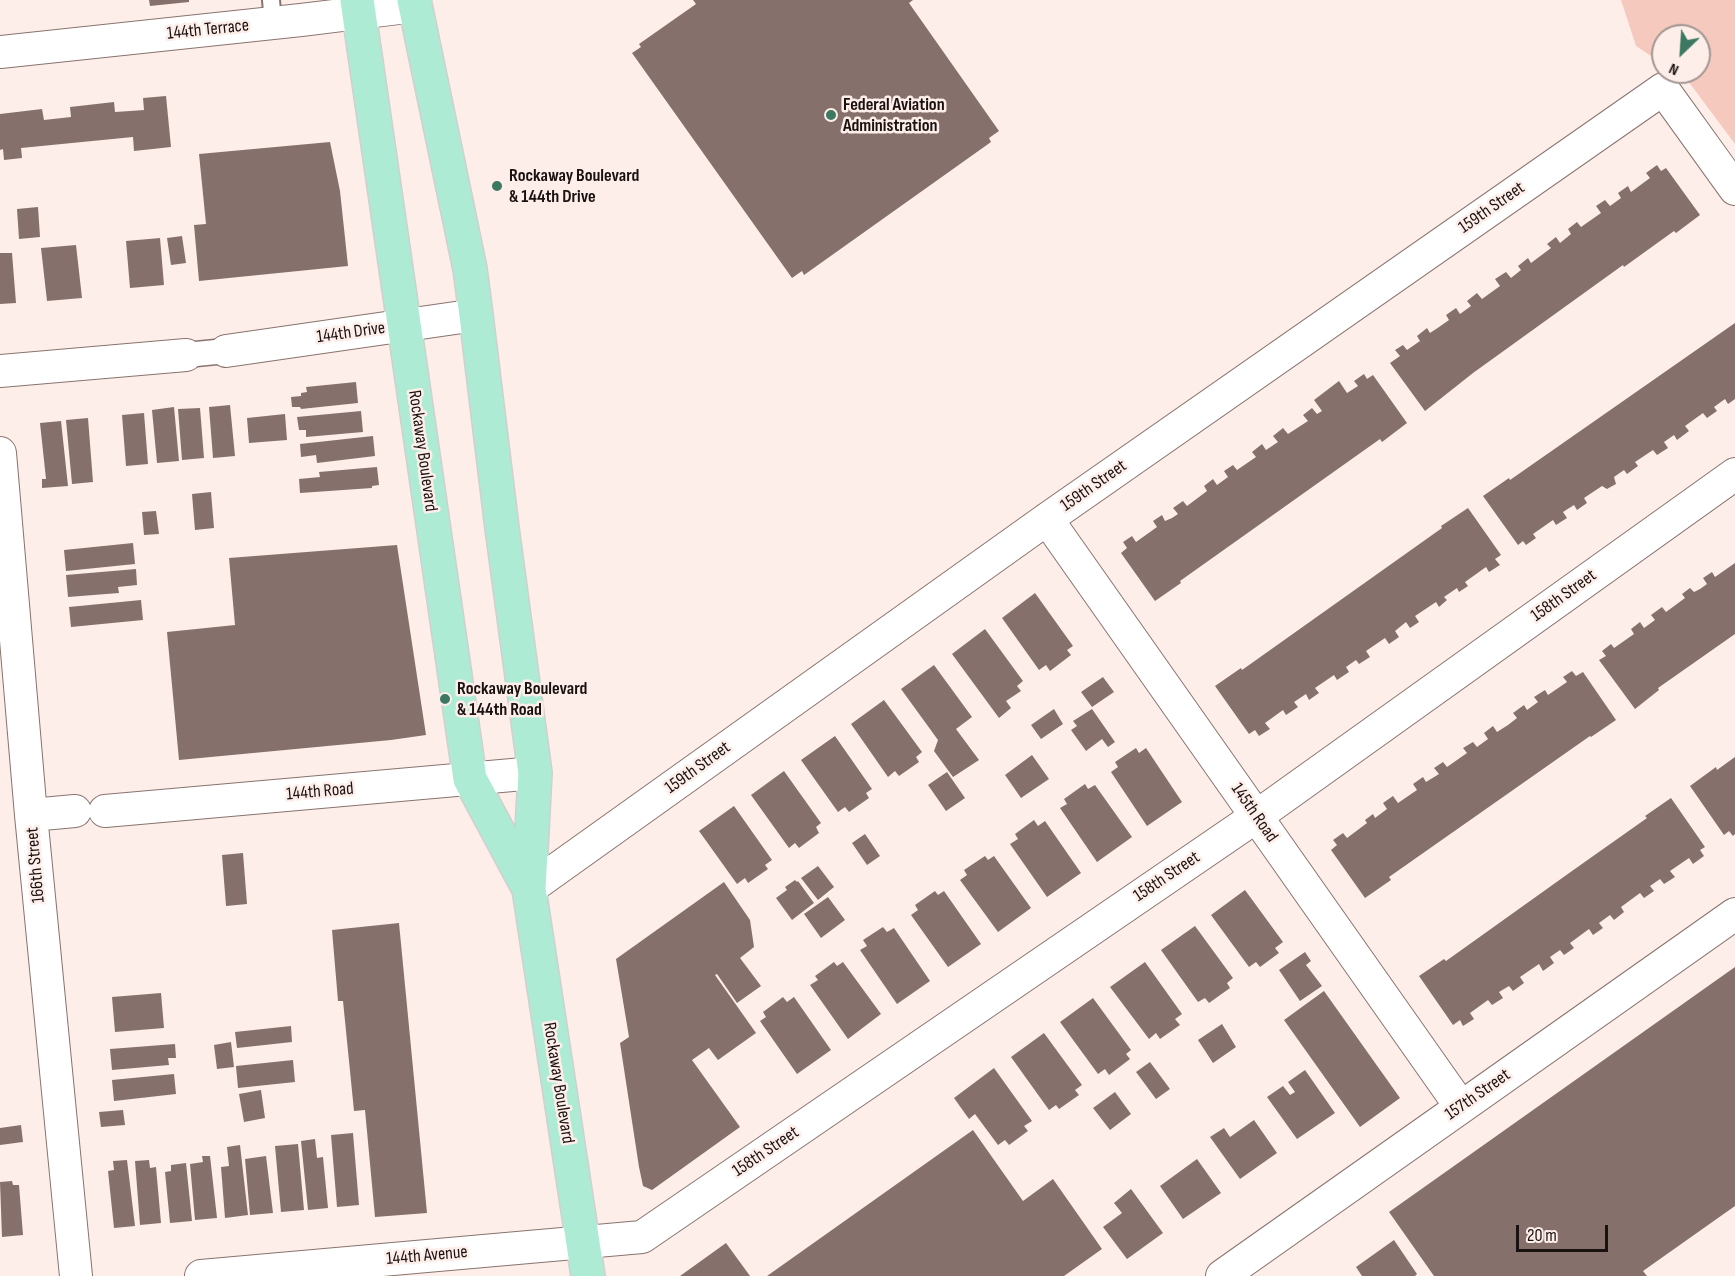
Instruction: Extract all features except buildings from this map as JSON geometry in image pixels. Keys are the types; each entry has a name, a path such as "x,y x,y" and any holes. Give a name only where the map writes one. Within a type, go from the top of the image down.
{"main road":[{"name":"Rockaway Boulevard","path":"415,3 467,257 476,315 535,773 529,889 588,1276"},
{"name":"Rockaway Boulevard","path":"358,7 470,779 529,889"}],"street":[{"name":"144th Terrace","path":"0,52 272,12 415,3"},
{"name":"159th Street","path":"529,889 1047,519 1663,89 1735,189"},
{"name":"144th Drive","path":"226,351 476,315"},
{"path":"0,371 226,351"},
{"name":"166th Street","path":"0,453 31,815 76,1276"},
{"name":"158th Street","path":"582,1242 642,1237 1257,816 1735,474"},
{"name":"145th Road","path":"1047,519 1461,1107"},
{"name":"144th Road","path":"31,815 535,773"},
{"name":"157th Street","path":"1222,1276 1735,914"},
{"name":"144th Avenue","path":"201,1276 582,1242"}],"shaded area":[{"path":"1621,0 1735,0 1735,144 1690,84 1711,84 1711,24 1651,24 1651,56 1636,46"}],"place":[{"name":"Federal Aviation Administration","path":"831,115"},
{"name":"Rockaway Boulevard & 144th Drive","path":"497,186"},
{"name":"Rockaway Boulevard & 144th Road","path":"445,699"}]}
